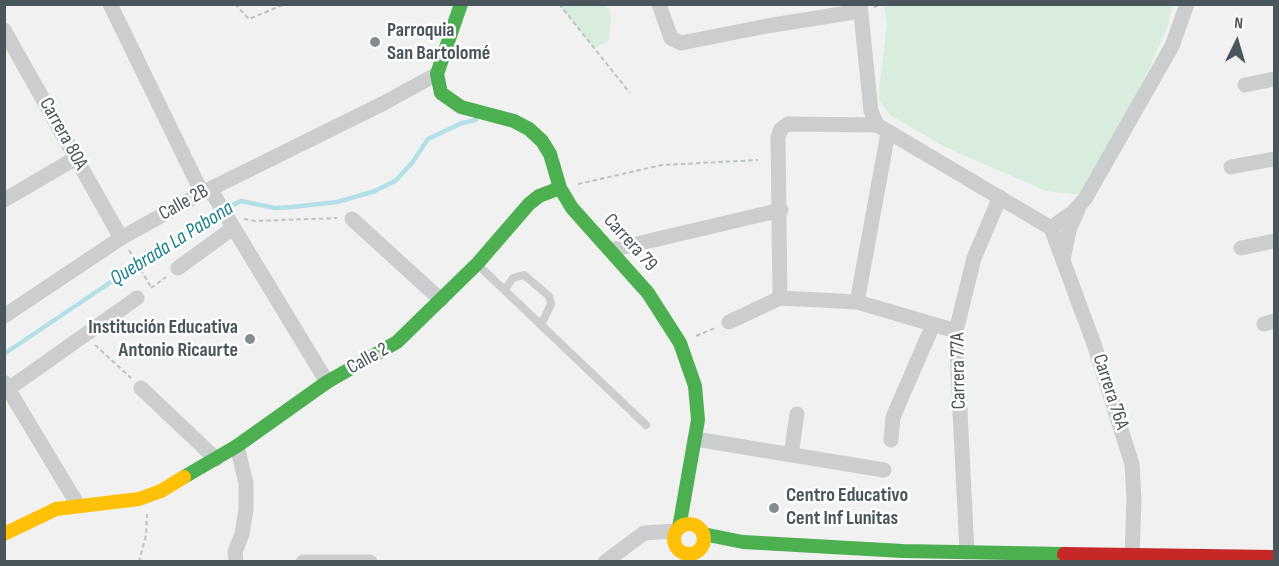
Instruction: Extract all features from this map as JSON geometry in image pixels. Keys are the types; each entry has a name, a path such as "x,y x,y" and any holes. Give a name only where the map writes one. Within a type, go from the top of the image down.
{"main road":[{"path":"437,74 461,4"},
{"name":"Carrera 79","path":"437,74 441,93 453,104 514,121 529,129 542,141 550,154 560,188 572,208 659,307 680,343 698,401 695,439 682,502 683,548"},
{"name":"Calle 2","path":"4,534 38,516 78,505 121,502 147,496 237,446 327,382 397,342 477,264 529,204 539,196 560,188"},
{"path":"682,502 699,529 704,542 683,548"},
{"path":"683,548 686,524 743,542"},
{"path":"683,548 743,542 906,556 967,552 1002,557 1131,559 1275,557"}],"street":[{"path":"110,4 210,195 233,220 327,382"},
{"path":"659,4 671,38 681,44 860,8 879,123 857,302"},
{"path":"1063,261 1070,230 1079,206 1172,46 1187,4"},
{"name":"Carrera 80A","path":"4,30 121,238"},
{"name":"Calle 2B","path":"4,316 121,238 210,195 437,74"},
{"path":"1245,85 1275,79"},
{"path":"780,298 781,210 778,137 788,124 879,123 1051,228 1079,206"},
{"path":"4,200 76,158"},
{"path":"1231,167 1275,159"},
{"name":"Carrera 77A","path":"967,552 956,331 979,242 1000,197"},
{"path":"611,250 781,210"},
{"path":"352,219 441,300"},
{"path":"178,268 233,220"},
{"name":"Carrera 76A","path":"1051,228 1094,344 1132,464 1134,499 1131,559"},
{"path":"1241,248 1275,241"},
{"path":"78,505 6,388 86,336 137,298"},
{"path":"729,322 780,298 857,302 956,331"},
{"path":"891,440 893,417 933,325"},
{"path":"141,388 216,459"},
{"path":"791,455 797,414"},
{"path":"695,439 884,470"},
{"path":"236,559 246,509 244,472 237,446"},
{"path":"605,561 633,538 644,533 654,532 683,548"},
{"path":"303,561 370,561"}],"lane":[{"path":"477,264 542,323 646,425"},
{"path":"505,289 513,278 524,275 549,297 551,304 542,323"}],"path":[{"path":"235,4 249,19 285,4"},
{"path":"559,4 630,93"},
{"path":"1240,4 1259,4"},
{"path":"577,184 662,165 758,160"},
{"path":"233,220 352,219"},
{"path":"132,255 151,287"},
{"path":"137,298 178,268"},
{"path":"680,343 729,322"},
{"path":"86,336 141,388"},
{"path":"139,561 146,535 147,496"}],"green space":[{"path":"560,5 604,5 609,9 611,17 609,41 594,48"},
{"path":"884,5 1172,5 1169,23 1149,69 1083,195 1046,191 945,147 890,115 878,99 887,23"}],"waterway":[{"name":"Quebrada La Pabona","path":"4,354 203,220 241,201 275,208 292,207 337,202 375,191 395,181 412,163 428,139 462,123 476,120"}],"traffic: fast":[{"path":"461,4 437,74 441,93 461,107 514,121 529,129 542,141 550,154 560,188 572,208 648,293 680,343 695,386 698,420 679,528"},
{"path":"184,477 237,446 327,382 397,342 477,264 529,204 539,196 560,188"},
{"path":"703,534 743,542 903,551 1064,554"}],"traffic: slow":[{"path":"4,534 56,509 139,499 161,491 184,477"},
{"path":"689,524 700,528 704,539 700,550 689,554 678,550 674,539 678,528 689,524"}],"traffic: jam":[{"path":"1064,554 1274,557"}],"place":[{"name":"Parroquia San Bartolomé","path":"375,42"},
{"name":"Institución Educativa Antonio Ricaurte","path":"250,339"},
{"name":"Centro Educativo Cent Inf Lunitas","path":"774,508"}]}
